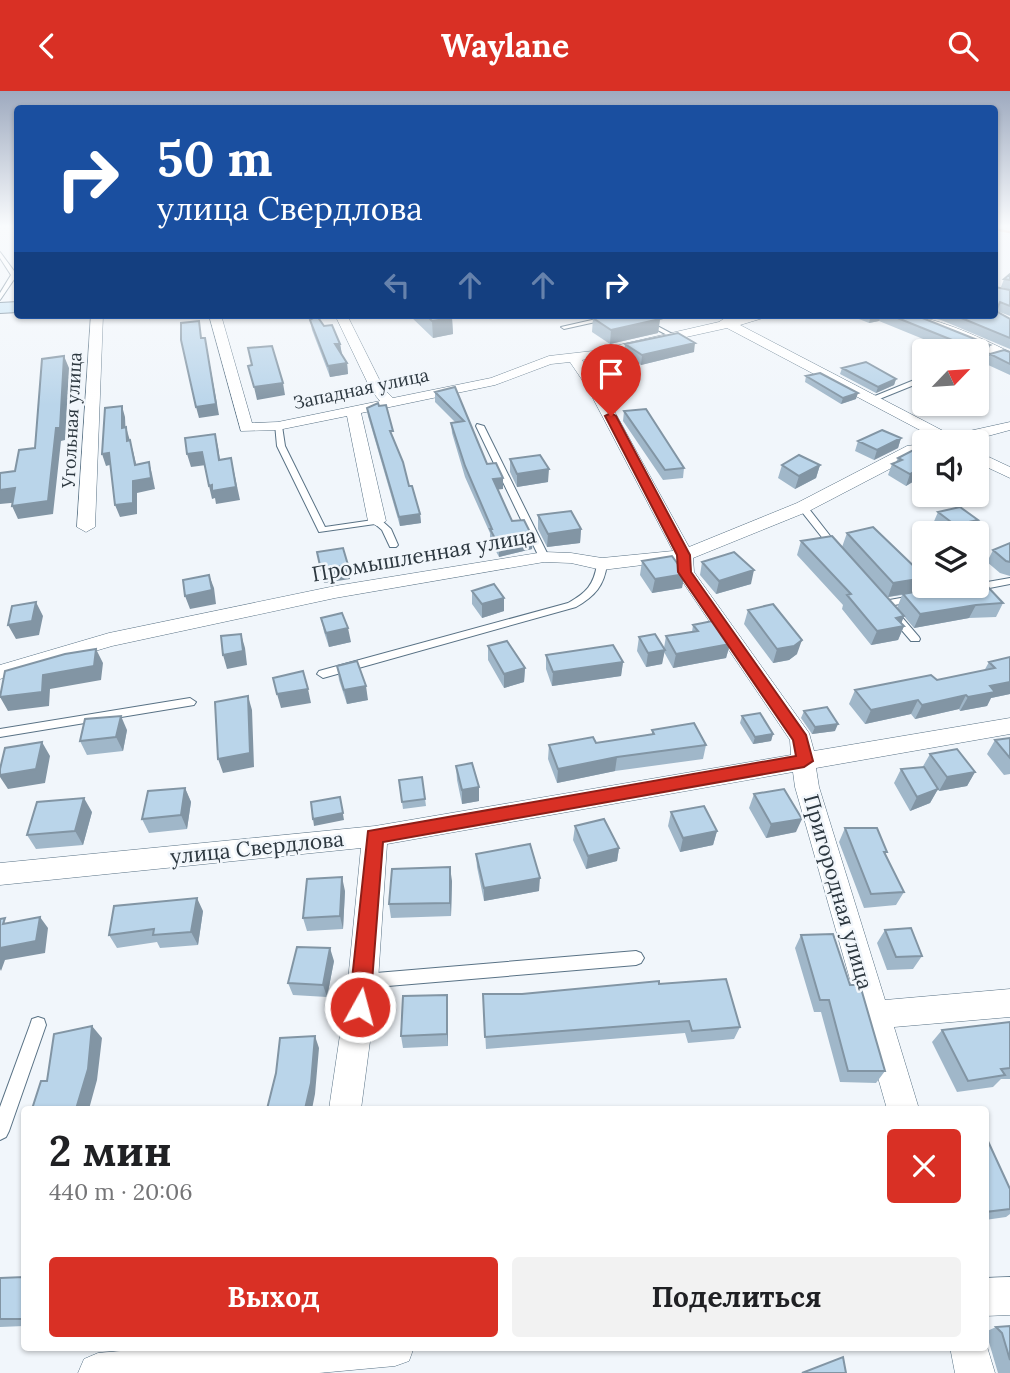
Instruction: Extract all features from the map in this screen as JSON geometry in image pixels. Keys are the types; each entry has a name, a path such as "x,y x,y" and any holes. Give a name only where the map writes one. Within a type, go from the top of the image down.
{"street":[{"name":"Угольная улица","path":"86,527 97,319"},
{"name":"Западная улица","path":"216,319 246,428 278,426 495,381 537,364 753,319"},
{"path":"343,319 378,390 389,403"},
{"path":"720,319 874,398 928,430"},
{"path":"913,319 1007,355"},
{"name":"Пригородная улица","path":"574,358 594,387 684,555 685,572 801,739 807,787 902,1106"},
{"path":"353,411 377,521"},
{"path":"989,431 1010,426"},
{"name":"Промышленная улица","path":"0,672 109,640 335,592 544,557 571,558 602,564 684,555 719,543 803,506 912,449"},
{"path":"989,462 1010,473"},
{"name":"улица Свердлова","path":"0,874 374,836 1010,726"},
{"path":"345,1106 363,981 374,836"},
{"path":"874,1015 1010,1003"},
{"path":"989,1297 1010,1296"},
{"path":"98,1373 309,1358 364,1351"},
{"path":"970,1351 975,1373"}],"lane":[{"path":"564,327 604,319"},
{"path":"640,319 675,337"},
{"path":"989,359 1007,355"},
{"path":"874,398 912,383"},
{"path":"278,426 281,446 322,530 377,521 386,529 393,545"},
{"path":"480,426 544,557"},
{"path":"803,506 842,556"},
{"path":"323,674 572,605 593,593 601,577 602,564"},
{"path":"989,585 1010,581"},
{"path":"876,594 915,639"},
{"path":"884,604 917,598"},
{"path":"0,733 190,702"},
{"path":"363,981 636,958"},
{"path":"0,1131 38,1025"}],"building":[{"path":"998,288 1010,290 1010,306 1000,302 998,306"},
{"path":"998,312 1010,319 1010,338 964,319 998,319"},
{"path":"319,319 324,326 332,325 340,344 335,344 347,363 328,366 310,320"},
{"path":"594,319 660,319 611,330"},
{"path":"900,319 925,319 975,339 950,339"},
{"path":"199,321 201,338 205,338 216,404 196,407 181,340 181,323"},
{"path":"678,333 695,343 642,355 625,344"},
{"path":"272,346 283,383 254,387 248,366 252,365 248,348"},
{"path":"1004,350 1010,352 1010,364 990,354"},
{"path":"64,356 60,428 56,428 48,501 12,506 15,488 0,490 0,473 15,471 19,450 35,448 42,359"},
{"path":"866,362 896,379 878,387 842,368"},
{"path":"820,373 858,393 843,398 806,376"},
{"path":"455,387 487,464 496,463 503,478 493,479 512,521 524,520 533,538 499,546 490,529 451,423 464,421 435,392"},
{"path":"378,403 379,406 386,405 393,431 390,431 420,514 399,517 367,408"},
{"path":"122,406 122,428 126,427 127,441 130,440 135,465 149,462 151,478 133,481 133,503 115,505 109,453 102,454 105,408"},
{"path":"646,409 684,468 665,470 624,411"},
{"path":"882,430 901,438 877,450 858,441"},
{"path":"215,434 219,460 231,458 236,487 212,491 202,452 187,454 185,438"},
{"path":"912,451 912,473 892,464 902,460 898,458"},
{"path":"540,455 549,469 517,474 510,459"},
{"path":"799,455 820,465 799,476 782,465"},
{"path":"960,507 978,520 950,521 938,512"},
{"path":"571,511 581,529 548,534 538,515"},
{"path":"873,527 912,564 912,580 893,583 847,533"},
{"path":"832,536 904,616 896,618 904,626 877,631 847,595 851,594 801,541"},
{"path":"1010,543 1010,562 993,550"},
{"path":"343,548 348,565 321,570 317,552"},
{"path":"734,552 754,570 719,581 702,562"},
{"path":"672,556 685,574 655,579 642,561"},
{"path":"209,575 212,590 185,596 183,580"},
{"path":"494,584 504,598 482,604 472,591"},
{"path":"989,588 1003,603 920,614 903,594 912,592 912,598 989,598"},
{"path":"36,602 32,621 8,625 12,606"},
{"path":"773,604 802,640 794,646 777,649 748,610"},
{"path":"342,613 348,628 326,633 321,618"},
{"path":"712,621 730,644 676,654 666,636 698,631 693,625"},
{"path":"241,634 243,651 223,655 221,636"},
{"path":"655,634 665,650 648,653 639,637"},
{"path":"507,641 525,668 504,674 488,646"},
{"path":"613,645 623,662 553,672 546,655"},
{"path":"96,649 94,666 43,675 42,692 0,697 5,671 65,654"},
{"path":"1010,657 1010,682 990,686 995,692 968,697 966,695 922,705 918,700 871,710 855,690 931,675 937,680 995,668 989,662"},
{"path":"357,661 366,686 344,690 337,666"},
{"path":"303,671 308,689 277,694 273,678"},
{"path":"248,696 250,753 218,759 215,702"},
{"path":"827,707 838,724 815,727 804,711"},
{"path":"760,713 773,734 755,737 742,716"},
{"path":"121,716 116,737 80,741 85,719"},
{"path":"694,723 706,745 617,757 558,769 549,745 593,737 596,743 654,734 652,730"},
{"path":"1010,738 1010,758 995,740"},
{"path":"42,742 36,769 0,775 5,748"},
{"path":"957,749 975,772 947,777 930,754"},
{"path":"472,763 479,787 462,790 456,766"},
{"path":"924,767 938,789 917,797 901,769"},
{"path":"422,777 425,799 402,802 399,780"},
{"path":"185,788 181,815 142,819 148,791"},
{"path":"784,789 802,819 771,824 754,794"},
{"path":"340,797 343,813 313,819 311,802"},
{"path":"84,798 75,831 27,835 37,802"},
{"path":"704,806 717,831 683,838 671,812"},
{"path":"604,819 619,848 588,856 575,826"},
{"path":"845,828 877,828 887,852 884,852 904,892 871,894"},
{"path":"530,844 540,878 484,888 476,854"},
{"path":"450,867 450,903 389,904 392,869"},
{"path":"342,877 340,916 303,918 307,879"},
{"path":"197,898 191,932 153,935 154,929 109,935 114,906"},
{"path":"40,917 36,941 0,948 0,919 5,918 3,924"},
{"path":"911,928 922,956 896,957 885,930"},
{"path":"833,934 850,985 860,985 885,1071 848,1071 829,1000 820,1000 801,935"},
{"path":"297,947 330,948 323,985 288,983"},
{"path":"726,979 740,1027 692,1031 689,1021 485,1037 483,994 522,994 659,981 659,984"},
{"path":"447,995 447,1034 401,1036 403,996"},
{"path":"1010,1022 1010,1068 1001,1069 1005,1075 968,1081 942,1030"},
{"path":"92,1026 88,1069 77,1106 33,1106 41,1081 47,1081 54,1034"},
{"path":"315,1036 311,1083 306,1106 268,1106 276,1073 280,1038"},
{"path":"989,1143 1010,1189 1010,1209 989,1212"},
{"path":"21,1277 21,1319 0,1319 0,1278"},
{"path":"1010,1326 1010,1360 1002,1333 996,1327"},
{"path":"843,1357 846,1373 802,1373"}],"route":[{"path":"360,1007 374,836 804,761 801,739 685,572 684,555 611,416"}]}
